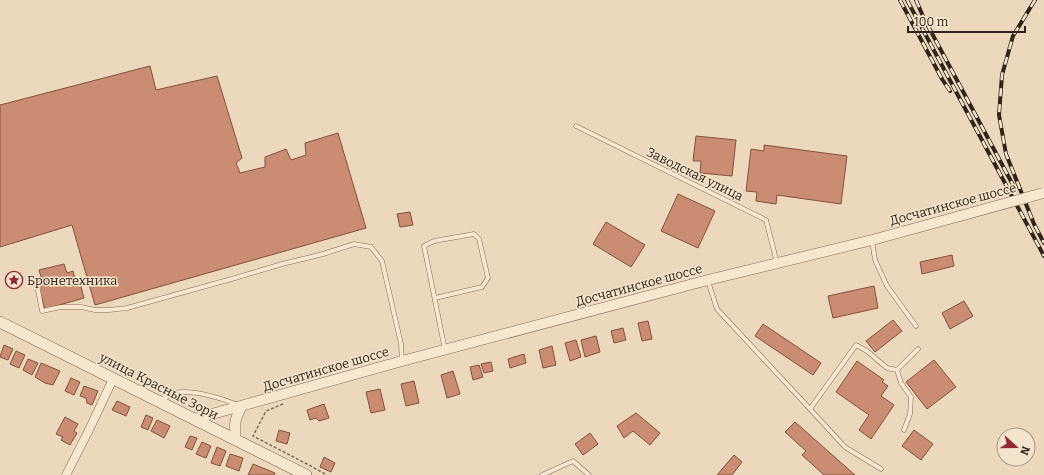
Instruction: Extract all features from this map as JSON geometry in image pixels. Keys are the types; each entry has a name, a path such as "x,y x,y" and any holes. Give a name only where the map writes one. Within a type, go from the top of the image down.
{"main road":[{"name":"улица Красные Зори","path":"0,322 306,475"}],"street":[{"name":"Досчатинское шоссе","path":"194,419 402,361 708,280 872,240 1043,193"},
{"path":"66,475 113,379"},
{"path":"236,440 234,421 242,406"}],"lane":[{"name":"Заводская улица","path":"576,126 766,220 777,263"},
{"path":"435,298 482,287 488,278 479,239 474,234 434,241 424,246 445,350"},
{"path":"872,240 875,260 887,286 916,326"},
{"path":"37,285 42,311 61,307 95,310 127,308 282,264 323,254 354,244 371,247 382,261 401,344 402,361"},
{"path":"708,280 716,309 846,447 881,469"},
{"path":"810,409 856,344 887,368 897,370"},
{"path":"897,370 918,349"},
{"path":"897,370 901,383 911,397 910,414 904,430"},
{"path":"157,401 175,393 190,392 224,399 242,406"},
{"path":"542,475 573,461 589,475"}],"path":[{"path":"277,407 266,411 253,436 327,475"}],"building":[{"path":"150,66 156,90 217,76 242,158 236,163 240,173 265,167 265,157 286,149 291,160 306,155 305,143 338,133 366,228 95,305 72,225 0,247 0,105"},
{"path":"696,136 736,140 732,176 700,173 701,161 693,161"},
{"path":"764,145 847,156 841,204 777,195 776,204 756,201 757,192 746,191 751,149 764,151"},
{"path":"678,194 715,211 698,248 661,231"},
{"path":"410,212 413,225 400,227 397,214"},
{"path":"606,222 645,245 631,267 593,244"},
{"path":"952,255 954,266 922,274 920,262"},
{"path":"64,264 67,273 73,271 76,284 80,283 84,298 45,309 36,279 41,277 39,270"},
{"path":"874,286 878,308 833,318 828,296"},
{"path":"964,301 973,316 950,329 942,313"},
{"path":"893,320 902,331 875,352 866,341"},
{"path":"648,321 652,339 642,341 638,323"},
{"path":"763,324 821,363 813,375 755,336"},
{"path":"623,328 626,340 614,343 611,331"},
{"path":"596,336 600,352 585,357 581,340"},
{"path":"576,340 581,357 570,361 565,343"},
{"path":"4,345 13,349 8,360 0,357"},
{"path":"552,346 556,365 543,368 539,350"},
{"path":"16,351 25,355 19,368 10,364"},
{"path":"524,354 526,363 510,368 508,359"},
{"path":"28,359 38,363 32,375 23,370"},
{"path":"934,360 956,387 927,409 906,382"},
{"path":"857,361 884,380 882,382 888,386 881,396 894,405 871,439 859,430 869,415 836,392"},
{"path":"491,362 493,371 484,373 481,364"},
{"path":"41,363 60,371 53,385 45,383 35,377"},
{"path":"479,365 483,377 473,380 470,367"},
{"path":"453,371 460,394 447,398 441,375"},
{"path":"71,378 80,382 74,395 65,391"},
{"path":"414,381 419,403 406,406 401,384"},
{"path":"84,386 98,391 92,405 87,403 86,398 80,396"},
{"path":"380,389 385,410 371,413 366,392"},
{"path":"117,401 130,407 126,416 112,410"},
{"path":"324,404 329,418 319,421 316,418 310,420 307,410"},
{"path":"636,413 660,433 650,445 633,431 624,438 617,426"},
{"path":"146,415 153,418 148,430 141,427"},
{"path":"65,417 78,424 74,431 77,433 70,445 61,440 63,437 56,434"},
{"path":"157,420 170,426 164,438 151,431"},
{"path":"795,422 855,475 824,475 802,455 806,451 785,432"},
{"path":"279,430 290,433 287,444 276,441"},
{"path":"914,430 933,444 921,460 902,446"},
{"path":"590,433 598,444 583,455 575,444"},
{"path":"190,436 197,438 192,450 185,447"},
{"path":"202,442 211,446 206,458 196,454"},
{"path":"217,447 226,451 220,466 211,463"},
{"path":"230,454 243,458 239,471 226,466"},
{"path":"734,455 742,462 732,475 717,475"},
{"path":"324,457 335,463 331,472 320,467"},
{"path":"253,464 275,473 274,475 248,475"}],"railway":[{"path":"900,0 942,79 950,91"},
{"path":"907,0 1044,256"},
{"path":"916,0 925,21"},
{"path":"1035,0 1013,36 1002,75 999,115 1006,154 1034,224 1044,243"},
{"path":"928,26 1013,185"}],"place":[{"name":"Бронетехника","path":"14,280"}]}
